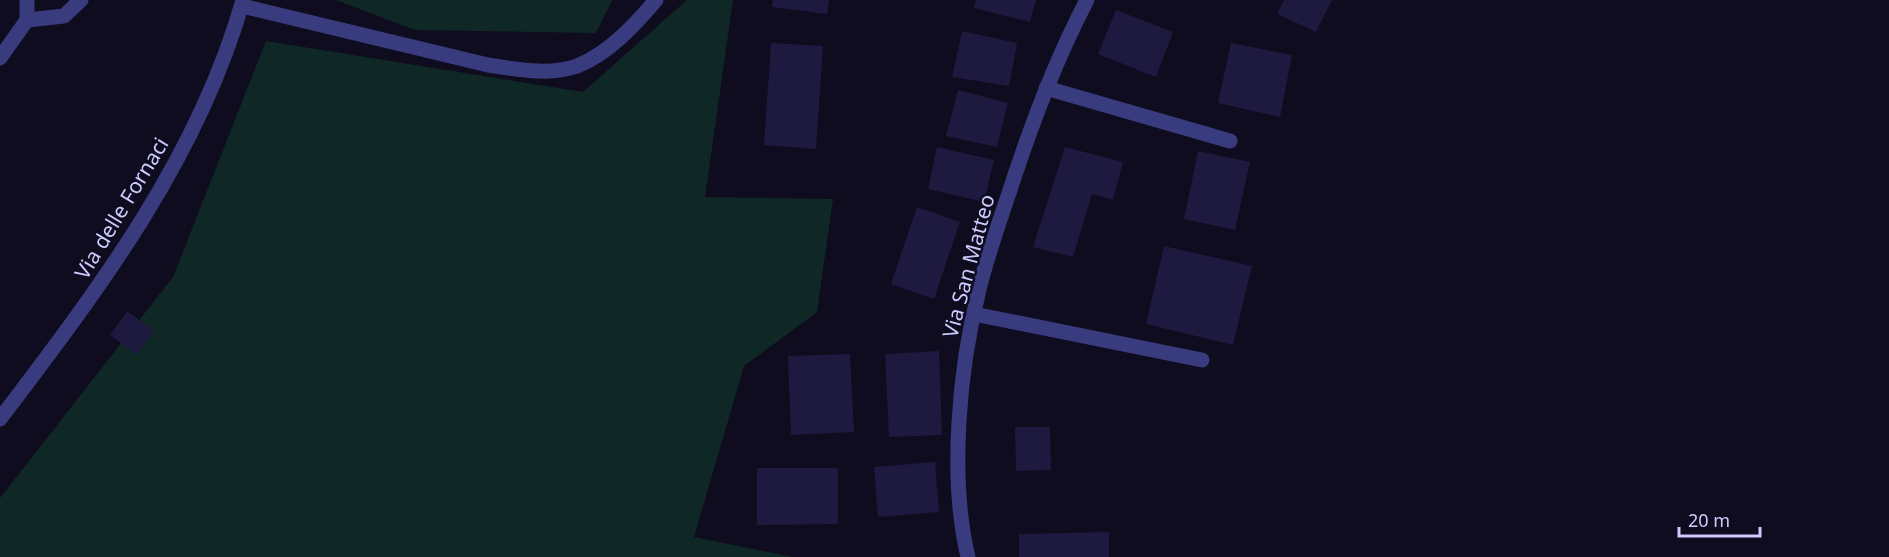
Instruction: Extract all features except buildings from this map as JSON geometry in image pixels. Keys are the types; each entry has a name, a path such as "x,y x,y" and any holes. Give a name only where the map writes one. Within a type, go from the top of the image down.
{"street":[{"path":"0,58 27,20 27,0"},
{"path":"27,20 64,16 81,0"},
{"path":"242,3 488,65 528,70 551,70 576,66 596,55 615,42 656,0"},
{"name":"Via San Matteo","path":"968,557 960,494 959,442 965,367 974,314 990,252 1046,88 1063,47 1087,0"},
{"name":"Via delle Fornaci","path":"0,419 85,307 165,182 209,94 242,3"},
{"path":"1046,88 1230,141"},
{"path":"974,314 1202,360"}],"green space":[{"path":"336,0 612,0 596,33 415,30"},
{"path":"687,0 733,0 705,197 833,199 817,312 744,366 694,537 793,557 0,557 0,498 173,277 266,41 583,92"}]}
